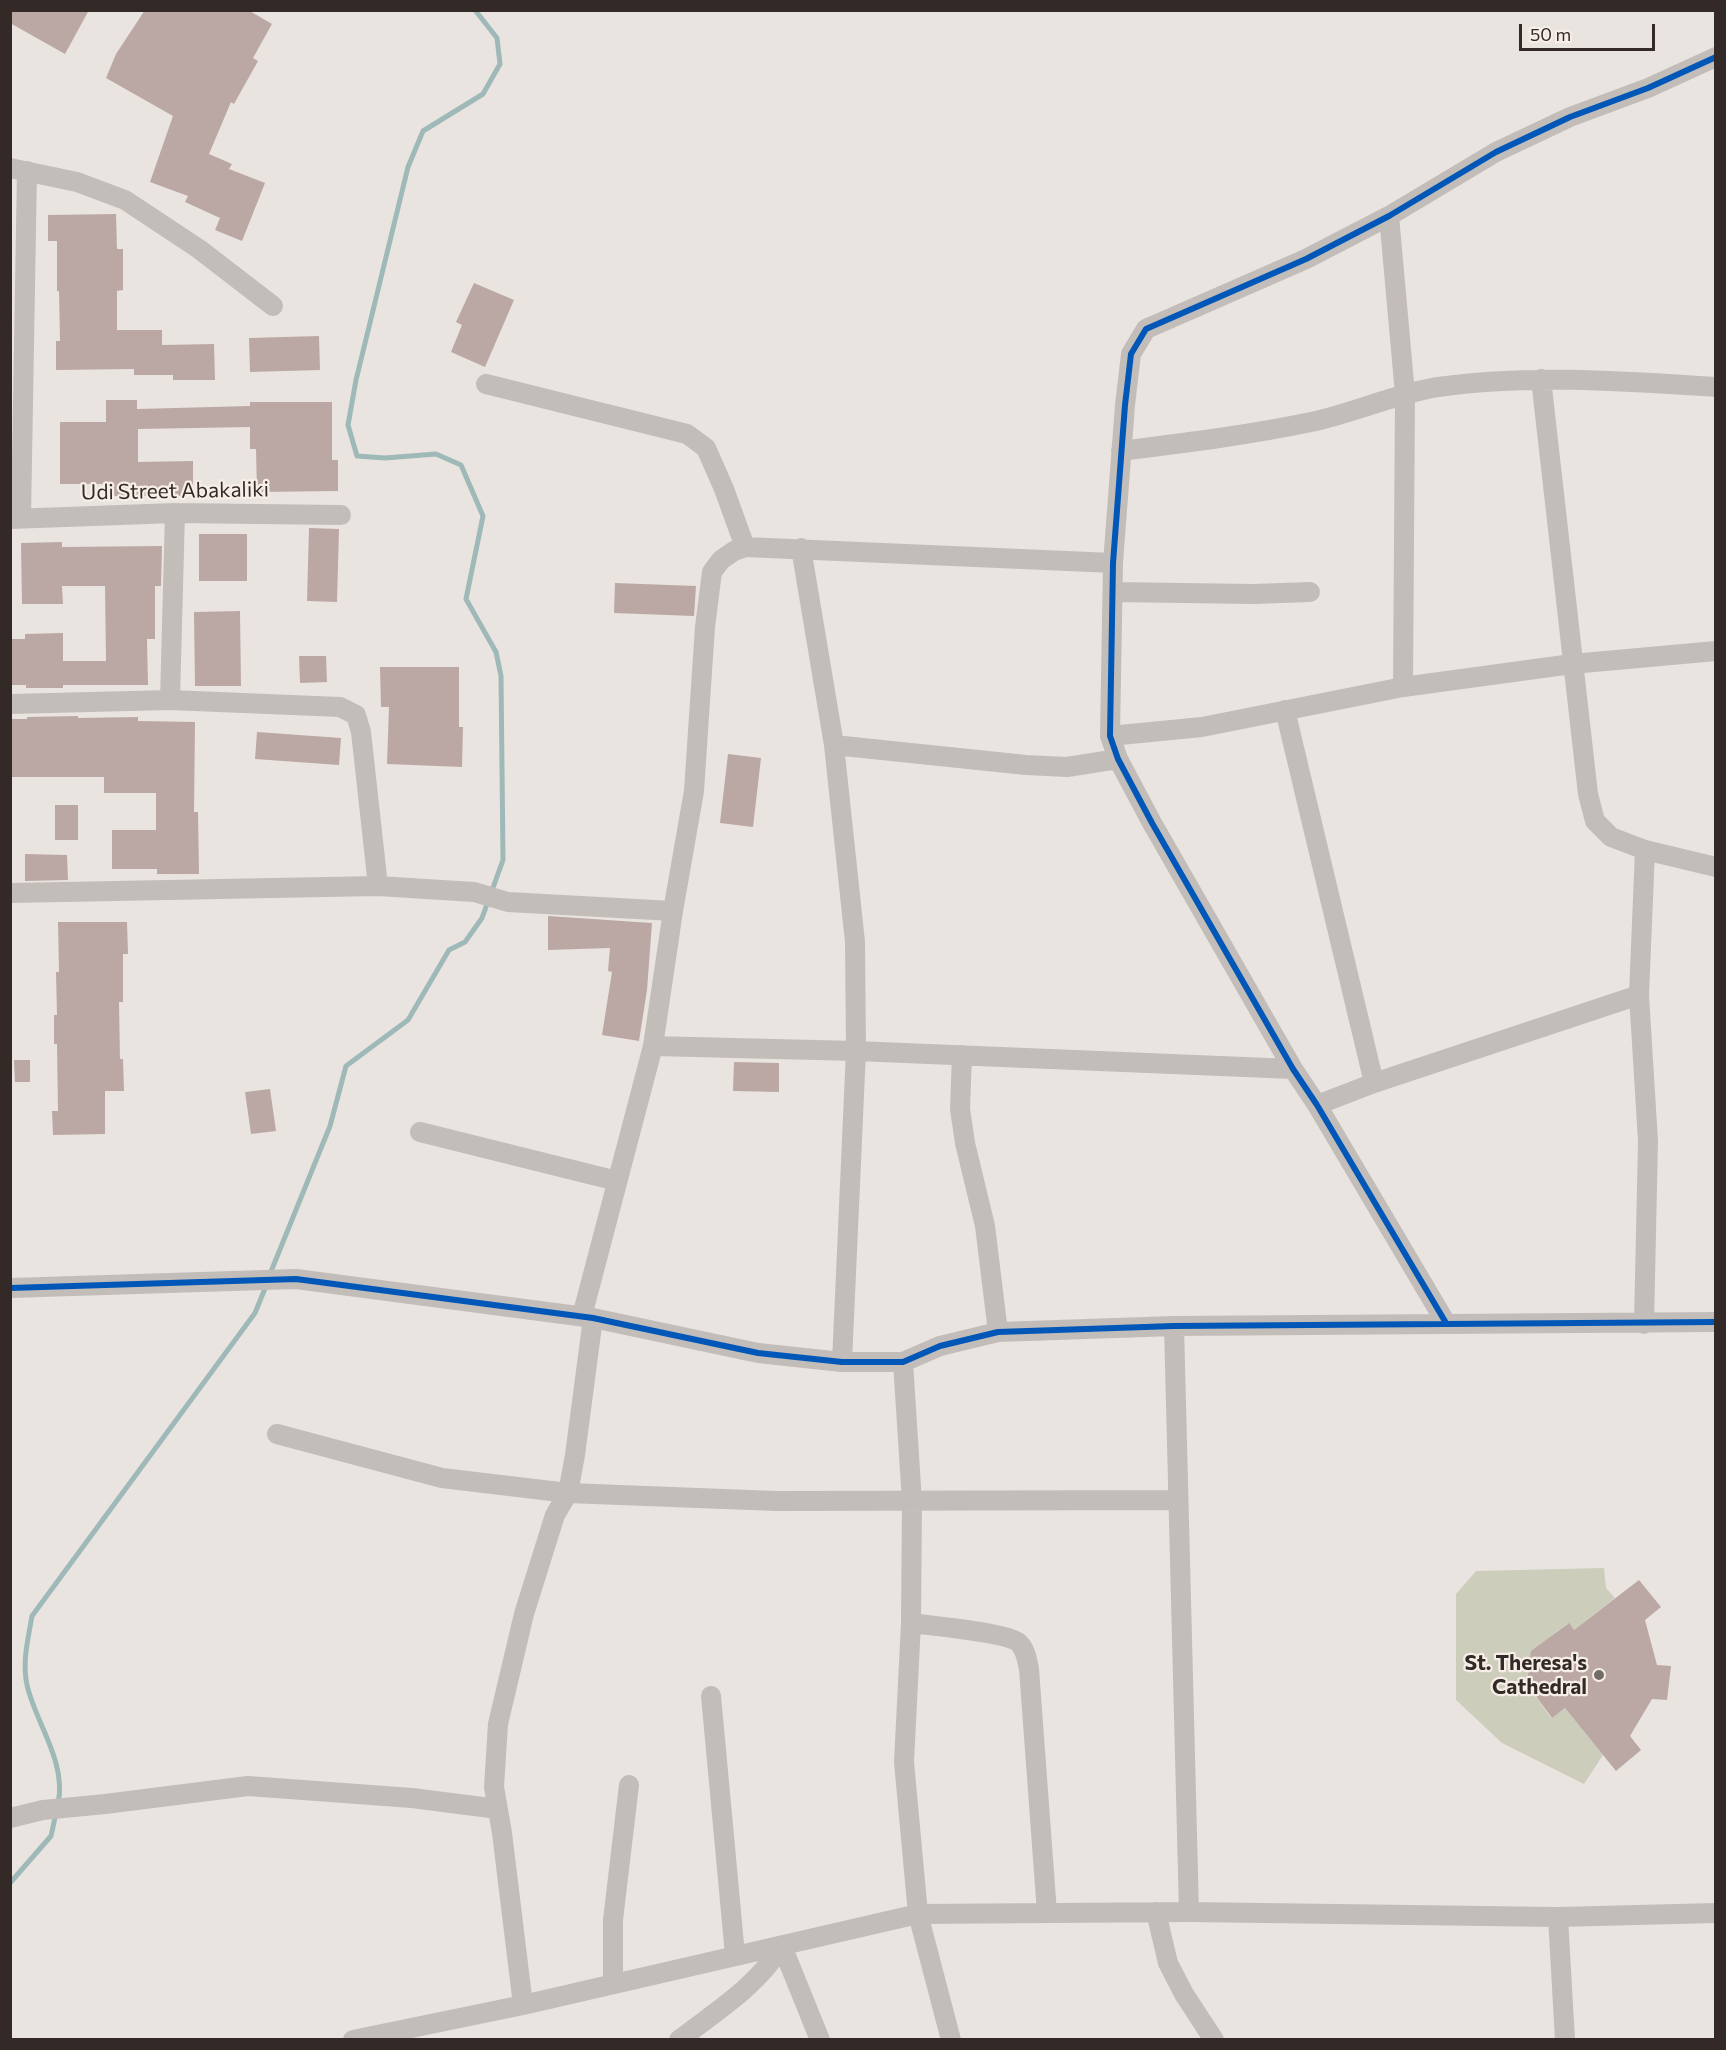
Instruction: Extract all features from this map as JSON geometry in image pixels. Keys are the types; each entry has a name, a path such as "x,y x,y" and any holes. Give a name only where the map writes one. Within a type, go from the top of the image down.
{"street":[{"path":"1446,1323 1317,1105 1293,1069 1118,759 1110,736 1113,563 1131,354 1146,329 1306,259 1389,216 1496,152 1570,117 1648,88 1716,57"},
{"path":"16,518 19,169 77,183 125,200 199,249 273,306"},
{"path":"1389,216 1405,394 1403,687"},
{"path":"1121,451 1312,422 1405,394 1439,387 1540,379 1716,387"},
{"path":"1540,379 1588,794 1595,821 1611,837 1645,850 1716,867"},
{"path":"486,384 687,434 706,448 745,547"},
{"path":"170,700 175,513"},
{"name":"Udi Street Abakaliki","path":"16,518 175,513 341,515"},
{"path":"523,2005 494,1787 498,1724 528,1603 555,1515 568,1493 575,1455 587,1317 617,1181 653,1046 694,791 705,627 712,572 721,560 745,547 1113,563"},
{"path":"801,548 834,745 855,942 856,1051 842,1362"},
{"path":"1113,592 1310,592"},
{"path":"1110,736 1202,727 1403,687 1572,664 1716,651"},
{"path":"10,704 170,700 340,706 356,715 361,732 378,886"},
{"path":"1285,710 1374,1083"},
{"path":"834,745 1026,765 1067,767 1118,759"},
{"path":"1644,1324 1648,1141 1639,995 1645,850"},
{"path":"10,893 378,886 474,892 508,902 673,911"},
{"path":"1317,1105 1374,1083 1639,995"},
{"path":"653,1046 856,1051 1293,1069"},
{"path":"962,1055 960,1109 965,1143 985,1226 998,1332"},
{"path":"420,1132 617,1181"},
{"path":"10,1288 296,1280 587,1317 758,1353 842,1362 903,1362 940,1347 998,1332 1174,1326 1716,1322"},
{"path":"1174,1326 1189,1912"},
{"path":"903,1362 912,1502 911,1623 904,1762 918,1914 951,2040"},
{"path":"277,1434 442,1478 568,1493 776,1501 1178,1500"},
{"path":"911,1623 999,1635 1018,1642 1025,1652 1029,1669 1047,1913"},
{"path":"711,1696 735,1955"},
{"path":"613,1984 613,1920 629,1785"},
{"path":"10,1818 43,1810 248,1786 412,1798 498,1809"},
{"path":"1156,1912 1168,1963 1184,1994 1214,2040"},
{"path":"353,2040 523,2005 918,1914 1189,1912 1558,1917 1716,1913"},
{"path":"1558,1917 1565,2040"},
{"path":"679,2040 747,1989 767,1968 782,1946"},
{"path":"782,1946 820,2040"}],"green space":[{"path":"1604,1568 1606,1588 1615,1598 1574,1630 1568,1623 1532,1651 1527,1684 1551,1718 1565,1708 1603,1755 1584,1784 1502,1743 1456,1700 1456,1594 1476,1571"}],"building":[{"path":"10,10 89,10 65,54 10,23"},
{"path":"145,10 248,10 272,24 253,58 258,61 234,104 231,102 209,154 232,164 229,169 265,183 242,241 215,230 220,218 185,202 188,196 150,182 173,116 106,78 116,54"},
{"path":"116,214 117,249 123,249 123,290 117,291 117,330 162,330 162,345 214,344 215,380 173,380 173,375 134,375 134,369 56,370 56,341 60,341 57,241 48,241 48,215"},
{"path":"474,283 514,300 485,367 451,352 462,325 456,322"},
{"path":"319,336 320,370 250,372 249,338"},
{"path":"106,400 137,400 137,409 250,406 250,402 332,402 332,460 338,460 338,491 257,492 256,449 250,449 250,427 138,429 138,462 193,461 193,496 107,496 107,484 60,484 60,422 106,422"},
{"path":"309,528 339,529 337,602 307,601"},
{"path":"199,534 247,534 247,581 199,581"},
{"path":"62,542 62,547 162,546 161,586 155,586 155,639 147,639 148,685 63,685 63,688 26,688 26,685 10,685 10,639 25,639 25,634 63,633 63,661 106,661 105,586 62,586 63,604 22,604 21,543"},
{"path":"615,583 696,586 694,616 614,613"},
{"path":"240,611 241,686 195,686 194,612"},
{"path":"299,656 326,656 327,682 300,683"},
{"path":"380,667 459,667 459,727 463,727 462,767 387,764 389,707 381,707"},
{"path":"78,716 78,718 138,717 138,721 195,722 194,812 198,812 199,874 157,874 157,869 112,869 112,830 156,830 156,793 104,793 104,777 10,777 10,719"},
{"path":"257,732 341,738 339,765 255,759"},
{"path":"728,754 761,758 753,827 720,823"},
{"path":"55,805 78,805 78,840 55,840"},
{"path":"25,854 67,855 68,880 25,881"},
{"path":"548,916 652,923 647,990 639,1041 602,1035 612,972 608,971 610,948 548,950"},
{"path":"58,922 127,922 128,954 123,954 123,1002 119,1002 120,1059 123,1059 124,1091 105,1091 105,1134 53,1135 52,1111 58,1111 54,1015 57,1015 56,972 59,972"},
{"path":"14,1060 30,1060 30,1082 15,1082"},
{"path":"734,1062 779,1063 779,1092 733,1091"},
{"path":"270,1089 276,1131 251,1134 245,1092"},
{"name":"St. Theresa's Cathedral","path":"1639,1580 1661,1607 1645,1620 1657,1665 1671,1666 1667,1700 1652,1699 1630,1736 1641,1750 1616,1771 1565,1708 1552,1718 1527,1684 1531,1651 1569,1623 1574,1630"}],"waterway":[{"path":"270,1274 330,1126 346,1066 408,1020 449,950 465,942 482,918 503,860 501,676 496,652 466,599 483,516 461,465 436,454 385,458 357,456 348,425 356,380 408,167 423,131 483,94 500,64 497,38 475,10"},
{"path":"58,1804 60,1788 55,1758 27,1685 26,1650 32,1616 255,1313 266,1286"},
{"path":"10,1883 51,1836 56,1813"}],"cycle path":[{"path":"1446,1323 1317,1105 1293,1069 1152,823 1118,759 1110,736 1113,563 1131,354 1146,329 1306,259 1389,216 1496,152 1570,117 1648,88 1716,57"},
{"path":"10,1288 296,1279 593,1318 758,1353 842,1362 903,1362 940,1346 998,1332 1174,1326 1716,1322"}],"place":[{"name":"St. Theresa's Cathedral","path":"1599,1675"}]}
